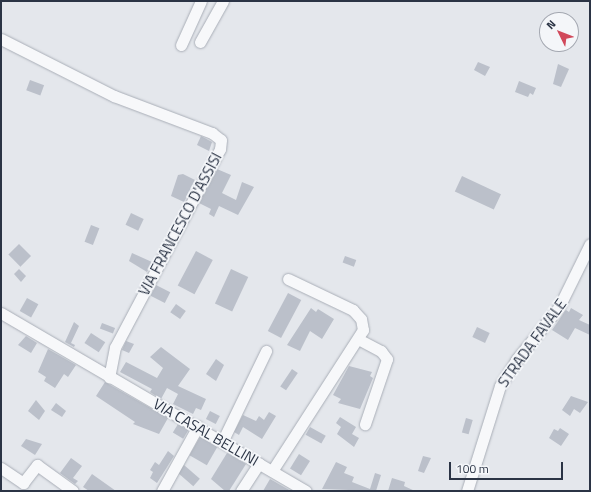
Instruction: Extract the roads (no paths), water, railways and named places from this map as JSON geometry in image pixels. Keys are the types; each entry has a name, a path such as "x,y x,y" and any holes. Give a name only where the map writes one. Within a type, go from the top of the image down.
{"street":[{"path":"180,45 201,1"},
{"path":"200,42 223,1"},
{"path":"196,12 212,20"},
{"name":"VIA FRANCESCO D'ASSISI","path":"1,39 114,96 198,127 221,140 220,149 114,347 107,376"},
{"name":"STRADA FAVALE","path":"467,491 500,386 516,360 559,307 590,244"},
{"path":"272,471 358,339 363,327 356,312 288,279"},
{"name":"VIA CASAL BELLINI","path":"1,313 107,376 223,440 303,490"},
{"path":"358,339 381,351 387,358 365,424"},
{"path":"223,440 266,351"},
{"path":"162,491 198,426"},
{"path":"241,491 258,463"},
{"path":"1,468 23,483 37,465 73,491"}]}
